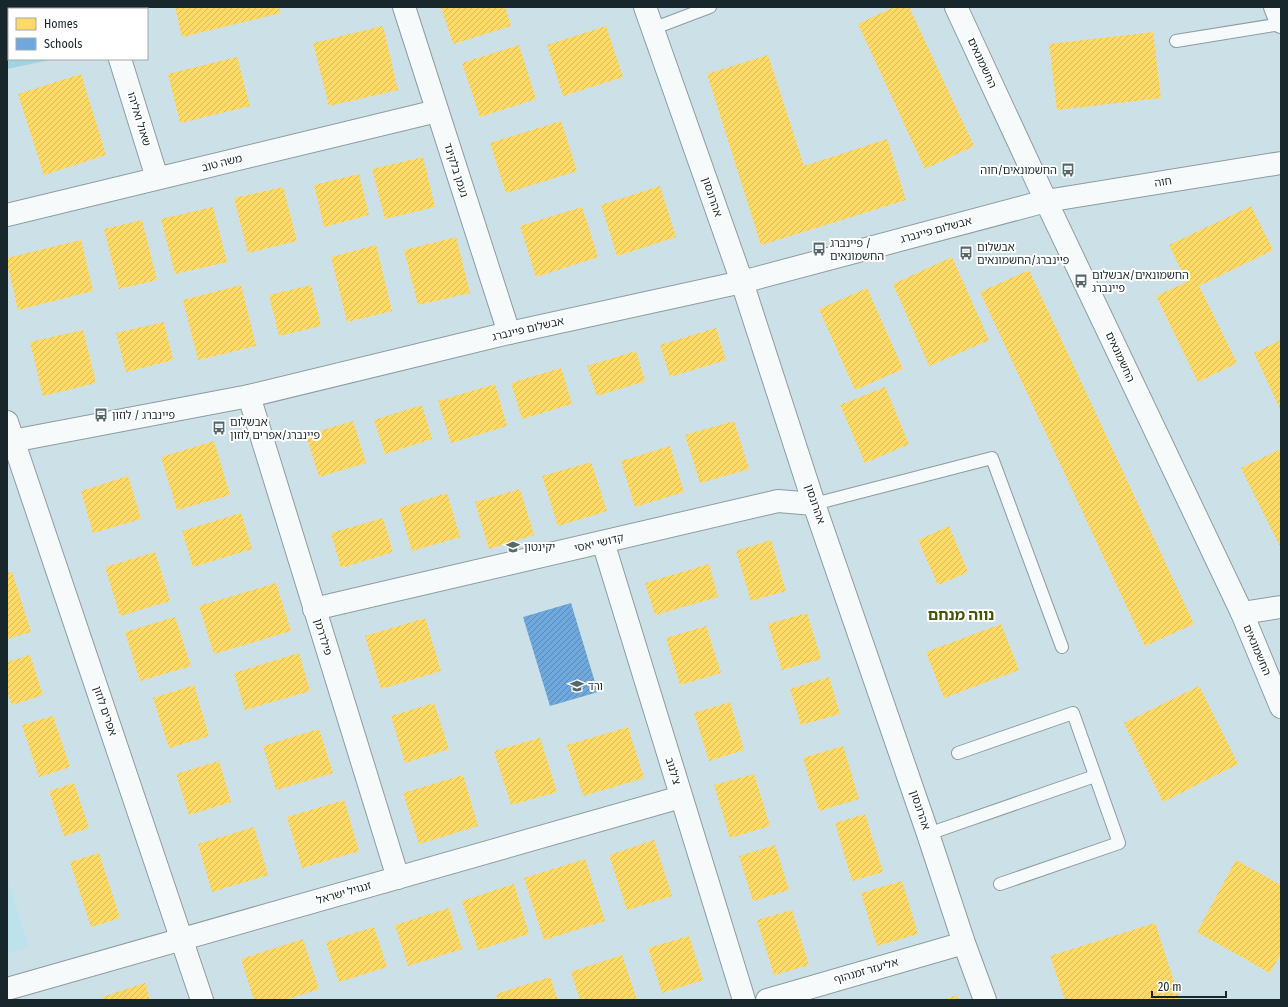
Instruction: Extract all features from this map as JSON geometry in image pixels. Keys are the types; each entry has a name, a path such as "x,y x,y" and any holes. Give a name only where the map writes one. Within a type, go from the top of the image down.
{"street":[{"name":"נעמן בלקינד","path":"404,7 509,333"},
{"name":"אהרונסון","path":"645,7 742,282 814,504 964,943 986,1000"},
{"name":"החשמונאים","path":"956,7 1046,201 1242,613 1281,707"},
{"path":"1275,7 1281,23"},
{"name":"שאול ואליהו","path":"120,60 157,178"},
{"name":"משה טוב","path":"7,215 437,111"},
{"name":"חוה","path":"1046,201 1281,163"},
{"name":"אבשלום פיינברג","path":"9,435 249,396 509,333 742,282 1046,201"},
{"name":"פילדרמן","path":"249,396 398,878"},
{"name":"אפרים לוזון","path":"9,435 202,1000"},
{"name":"קדושי יאסי","path":"314,609 778,501 814,504"},
{"name":"צ'לנוב","path":"604,542 744,1000"},
{"path":"1242,613 1281,607"},
{"name":"זנגויל ישראל","path":"7,989 681,797"},
{"name":"אליעזר זמנהוף","path":"767,1000 964,943"}],"lane":[{"path":"652,29 710,7"},
{"path":"1176,41 1281,23"},
{"path":"814,504 992,458 1062,647"},
{"path":"958,753 1073,713 1119,843 1000,884"},
{"path":"928,834 1095,776"}],"shaded area":[{"path":"7,7 91,7 8,8 8,60 49,60 7,69"},
{"path":"7,878 29,947 7,953"}],"building: Homes":[{"path":"175,7 279,7 281,13 182,37"},
{"path":"441,7 505,7 511,26 453,44"},
{"path":"894,7 909,7 974,146 925,169 858,24"},
{"path":"383,26 398,90 329,106 313,43"},
{"path":"606,26 623,77 563,96 547,45"},
{"path":"1153,32 1161,98 1057,110 1049,44"},
{"path":"519,45 536,99 480,117 462,63"},
{"path":"768,55 804,166 887,139 906,200 761,245 707,74"},
{"path":"237,57 250,106 180,123 168,74"},
{"path":"81,74 106,155 44,175 18,94"},
{"path":"561,121 577,171 506,193 490,143"},
{"path":"423,157 435,207 385,219 372,169"},
{"path":"359,174 369,215 324,227 314,185"},
{"path":"660,186 676,237 617,256 601,205"},
{"path":"283,187 297,241 248,253 234,198"},
{"path":"1251,206 1273,250 1199,286 1237,363 1198,382 1156,296 1187,282 1169,245"},
{"path":"213,207 227,262 175,274 161,219"},
{"path":"582,207 598,257 536,277 520,226"},
{"path":"142,220 157,280 119,289 104,229"},
{"path":"456,237 470,293 418,305 404,250"},
{"path":"81,240 93,291 18,310 7,258"},
{"path":"376,245 392,311 347,322 331,257"},
{"path":"952,257 989,340 929,366 893,284"},
{"path":"1029,270 1194,624 1145,646 980,292"},
{"path":"241,285 256,346 198,360 183,300"},
{"path":"311,285 321,326 279,336 269,295"},
{"path":"867,288 903,369 855,390 819,309"},
{"path":"164,322 173,360 126,372 116,333"},
{"path":"716,328 726,360 670,377 660,345"},
{"path":"83,330 96,383 43,396 30,342"},
{"path":"1281,340 1281,411 1254,353"},
{"path":"636,351 645,381 597,396 587,366"},
{"path":"561,368 572,404 522,419 511,383"},
{"path":"495,384 507,426 451,443 438,401"},
{"path":"885,387 909,444 865,463 840,405"},
{"path":"422,405 432,439 385,454 374,420"},
{"path":"353,421 366,463 319,477 306,435"},
{"path":"734,421 749,469 700,483 685,435"},
{"path":"214,441 230,495 177,510 161,457"},
{"path":"670,446 684,492 635,507 621,461"},
{"path":"1281,449 1281,548 1241,468"},
{"path":"591,462 607,511 558,526 542,476"},
{"path":"128,476 141,519 93,533 81,491"},
{"path":"520,489 534,535 489,549 475,502"},
{"path":"447,493 460,537 412,551 399,508"},
{"path":"241,513 252,549 193,567 182,531"},
{"path":"383,518 393,552 341,568 331,533"},
{"path":"949,526 968,572 938,585 918,540"},
{"path":"771,540 786,591 751,601 736,551"},
{"path":"155,552 170,601 120,616 105,567"},
{"path":"709,564 718,597 655,615 645,583"},
{"path":"12,572 31,632 7,639 7,573"},
{"path":"276,583 291,631 214,654 199,606"},
{"path":"807,613 821,659 782,670 768,624"},
{"path":"175,617 191,666 140,681 125,632"},
{"path":"425,618 441,671 381,689 365,636"},
{"path":"1001,624 1019,670 944,698 926,652"},
{"path":"706,626 721,673 680,685 666,638"},
{"path":"299,653 310,691 245,710 234,673"},
{"path":"30,655 43,695 12,705 7,691 7,662"},
{"path":"829,677 840,714 801,725 790,689"},
{"path":"194,685 209,736 169,748 153,698"},
{"path":"1199,686 1238,764 1163,802 1124,723"},
{"path":"730,702 744,750 709,761 694,713"},
{"path":"434,703 449,749 405,763 391,716"},
{"path":"53,716 70,767 39,777 22,725"},
{"path":"628,727 644,778 583,796 567,745"},
{"path":"319,729 333,773 276,790 263,746"},
{"path":"540,738 557,792 511,805 494,751"},
{"path":"843,746 859,799 819,811 803,758"},
{"path":"219,761 231,802 189,815 176,774"},
{"path":"754,774 770,826 730,838 714,785"},
{"path":"463,775 478,826 419,844 403,793"},
{"path":"74,783 89,828 64,836 49,791"},
{"path":"344,800 359,851 302,868 287,817"},
{"path":"865,814 883,872 852,881 835,823"},
{"path":"254,827 268,875 212,892 198,844"},
{"path":"654,840 672,896 627,910 609,855"},
{"path":"775,845 789,890 753,901 739,856"},
{"path":"99,853 120,918 91,927 70,862"},
{"path":"585,859 605,921 544,940 524,878"},
{"path":"1236,860 1281,885 1281,953 1270,973 1197,932"},
{"path":"902,881 918,934 877,946 861,893"},
{"path":"514,884 529,934 478,950 462,901"},
{"path":"449,908 462,949 408,966 395,925"},
{"path":"792,910 809,965 774,975 757,920"},
{"path":"1155,923 1180,1000 1065,1000 1050,956"},
{"path":"374,927 387,967 339,982 326,942"},
{"path":"689,936 703,980 662,993 648,948"},
{"path":"303,939 319,989 285,1000 254,1000 241,959"},
{"path":"622,955 637,1000 580,1000 571,972"},
{"path":"550,977 558,1000 498,1000 496,994"},
{"path":"145,983 150,1000 103,1000 102,997"},
{"path":"957,995 958,1000 942,1000"}],"building: Schools":[{"path":"571,603 598,692 550,706 523,617"}],"place":[{"name":"החשמונאים/חוה","path":"1068,170"},
{"name":"פיינברג / החשמונאים","path":"819,249"},
{"name":"אבשלום פיינברג/החשמונאים","path":"966,253"},
{"name":"החשמונאים/אבשלום פיינברג","path":"1081,281"},
{"name":"פיינברג / לוזון","path":"101,415"},
{"name":"אבשלום פיינברג/אפרים לוזון","path":"219,428"},
{"name":"יקינטון","path":"513,547"},
{"name":"ורד","path":"577,686"}],"district":[{"name":"נווה מנחם","path":"961,615"}]}
